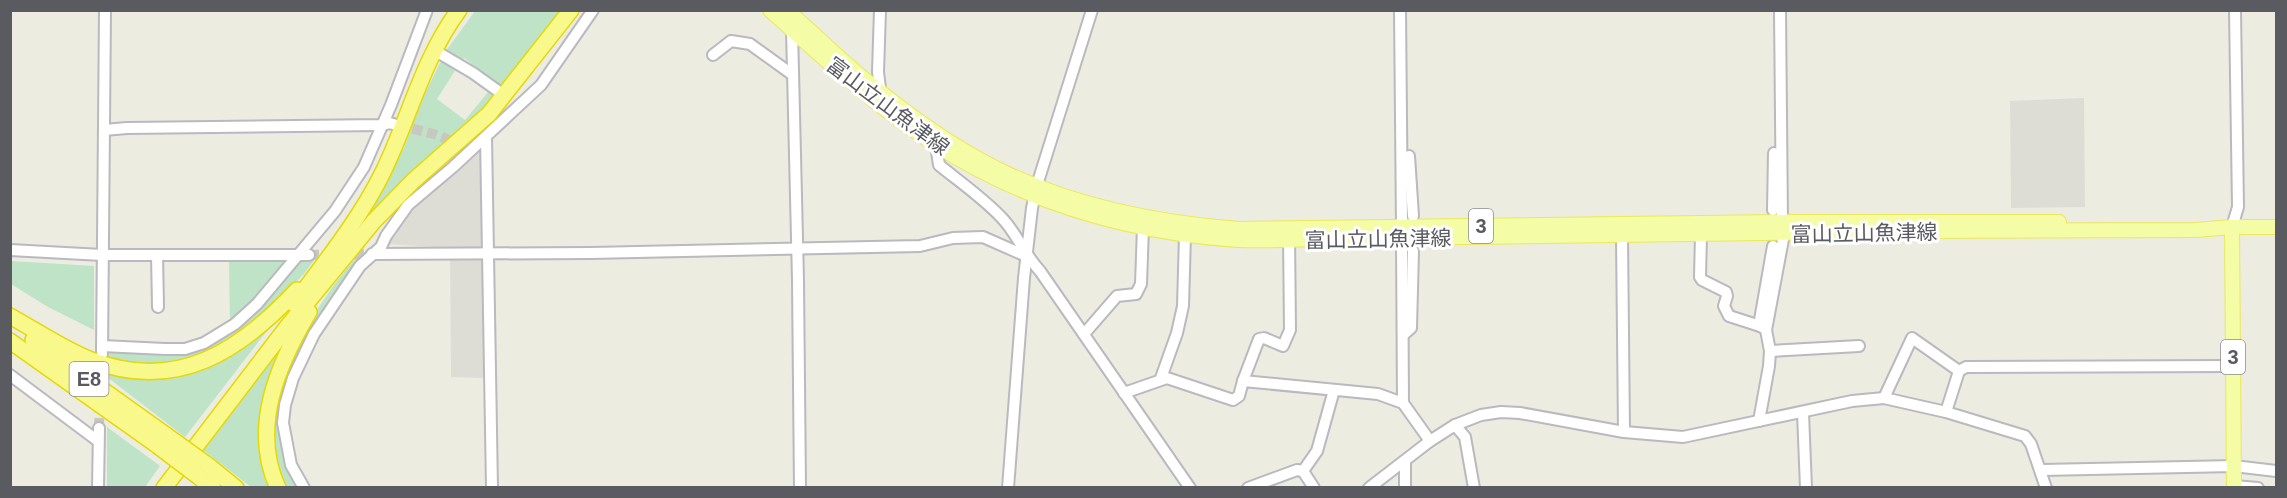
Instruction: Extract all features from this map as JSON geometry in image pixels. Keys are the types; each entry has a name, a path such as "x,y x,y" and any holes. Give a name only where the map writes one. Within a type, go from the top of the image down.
{"highway":[{"path":"153,488 282,321 361,212 382,175 434,50 459,10"},
{"path":"164,488 339,263 393,200 473,130 505,96 571,10"},
{"path":"10,316 75,353 105,365 143,371 182,369 215,357 245,338 291,296 335,247"},
{"path":"278,488 269,462 267,445 266,428 272,395 292,343 339,263"},
{"name":"E8","path":"10,324 213,488"},
{"name":"E8","path":"15,344 160,444"},
{"name":"E8","path":"202,478 236,488"}],"main road":[{"name":"富山立山魚津線","path":"770,10 936,145 978,170 1036,190 1078,201 1189,225 1289,234 1783,228 2196,230 2277,227"},
{"name":"富山立山魚津線","path":"789,12 881,99 981,160 1084,213 1185,235 1240,240 1289,234"},
{"name":"3","path":"2232,227 2234,487"},
{"name":"富山立山魚津線","path":"1402,233 1701,235 1783,228"}],"street":[{"path":"105,10 102,350 185,349 204,344 235,324 258,304 304,255 364,167 427,10"},
{"path":"304,488 291,465 283,423 285,405 293,378 314,334 360,266 381,247 408,205 541,85 593,10"},
{"path":"880,10 878,72 881,99"},
{"path":"1008,488 1026,256 1036,190 1092,10"},
{"path":"1400,10 1403,403"},
{"path":"1763,328 1783,228 1780,10"},
{"path":"2232,227 2238,207 2235,10"},
{"path":"792,30 800,488"},
{"path":"712,55 731,41 750,44 793,75"},
{"path":"434,50 473,73 505,96"},
{"path":"1773,210 1775,122 1781,117"},
{"path":"104,130 390,123 396,125"},
{"path":"1402,130 1408,139 1413,216"},
{"path":"486,137 492,488"},
{"path":"936,145 939,165 1001,217 1012,230 1026,256 1040,271 1190,488"},
{"path":"1084,334 1117,296 1136,294 1141,284 1143,227"},
{"path":"1124,393 1161,378 1167,378 1233,400 1239,396 1259,339 1264,338 1283,346 1290,330 1289,234"},
{"path":"1161,378 1184,306 1185,235"},
{"path":"1701,235 1700,277 1702,280 1726,291 1724,306 1729,316 1763,328"},
{"path":"372,254 920,246 972,236 983,237 1026,256"},
{"path":"1622,236 1624,432"},
{"path":"1759,421 1770,351 1763,328 1773,246"},
{"path":"10,250 102,255 304,255"},
{"path":"1403,335 1411,328 1413,251"},
{"path":"158,255 158,307"},
{"path":"1884,398 1912,338 1959,371"},
{"path":"1770,351 1859,346"},
{"path":"1946,412 1959,371 1966,367 2233,366"},
{"path":"10,375 98,441"},
{"path":"1243,381 1378,394 1403,403 1430,441"},
{"path":"1303,471 1317,452 1334,390"},
{"path":"1369,488 1430,441 1455,425 1481,415 1501,412 1520,413 1624,432 1683,437 1852,401 1884,398 1946,412 2025,435 2042,470 2046,488"},
{"path":"1803,412 1806,488"},
{"path":"1455,425 1465,437 1474,488"},
{"path":"98,488 99,428"},
{"path":"1405,462 1406,488"},
{"path":"2042,470 2234,466 2277,471"},
{"path":"1248,488 1297,470 1303,471 1314,488"},
{"path":"2234,487 2258,488"}],"shaded area":[{"path":"2084,98 2085,207 2011,208 2010,101"},
{"path":"484,145 486,378 451,377 450,248 386,244 408,209"}],"green space":[{"path":"475,11 562,11 504,88 464,58 462,60 446,51"},
{"path":"441,61 456,69 437,99 465,120 490,90 495,97 475,120 368,218 404,148 423,97"},
{"path":"292,258 252,306 230,324 229,261"},
{"path":"356,258 360,261 318,322 285,411 299,487 287,488 276,459 273,437 281,384 301,338 314,316"},
{"path":"315,259 303,275 241,335 186,362 136,365 108,359 111,349 184,352 252,314 280,285 298,261"},
{"path":"10,261 94,266 94,330 48,307 11,284"},
{"path":"276,319 185,437 98,370 170,376"},
{"path":"289,335 274,373 273,487 251,487 202,449"},
{"path":"107,427 160,466 145,487 107,487"}],"tunnel":[{"path":"398,125 434,134 469,148"},
{"path":"309,255 372,254"},
{"path":"99,428 101,359"}]}
